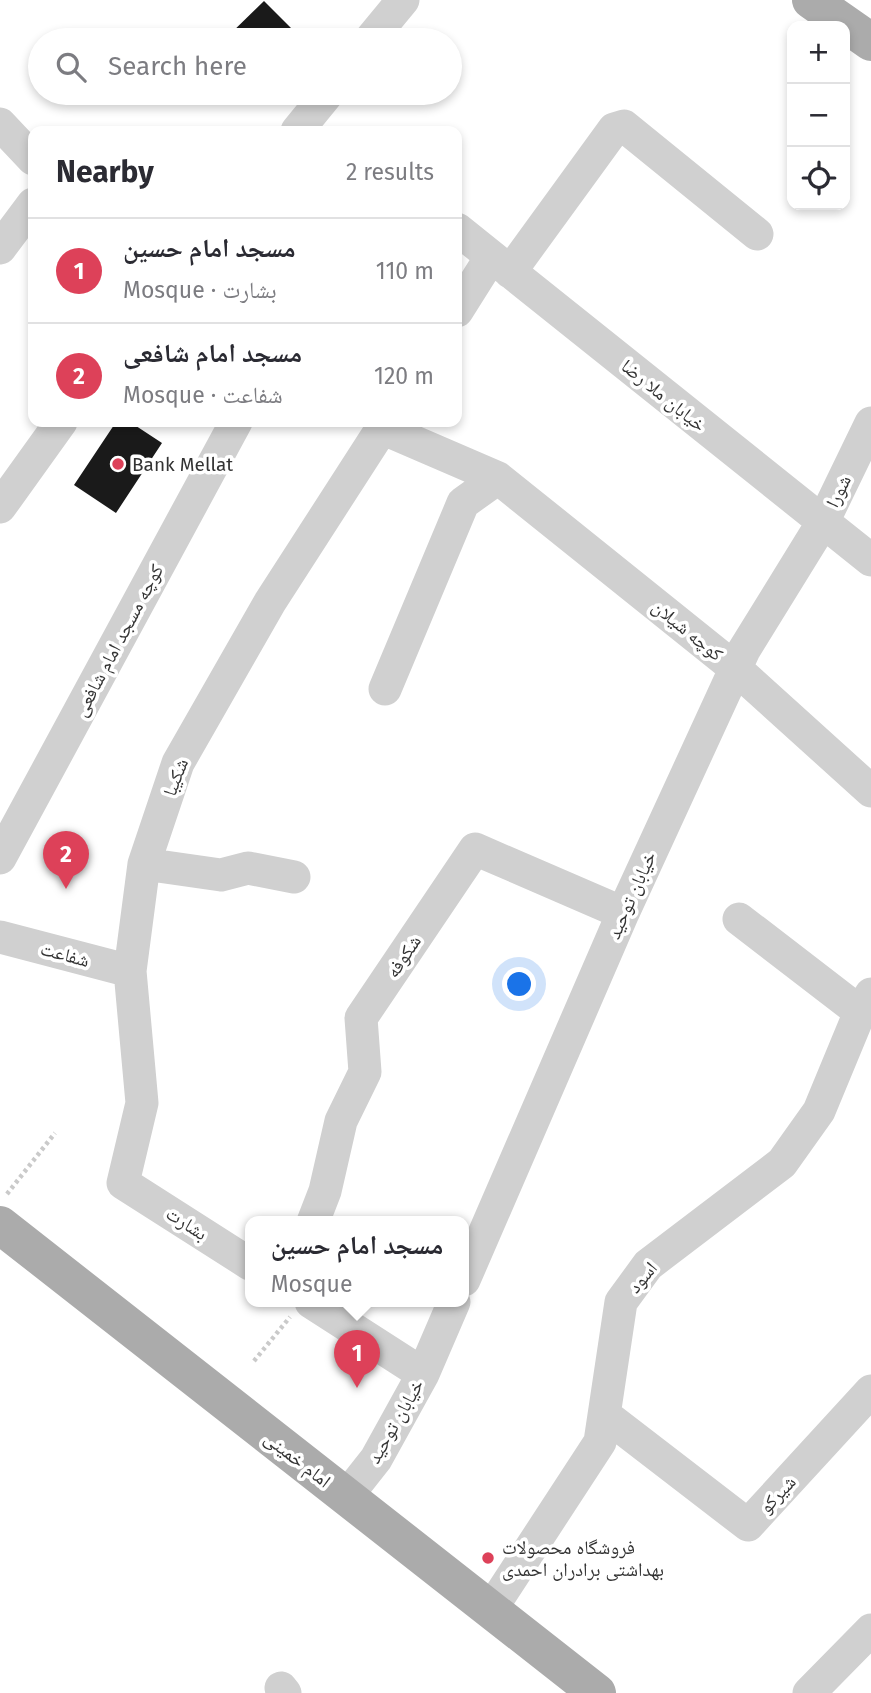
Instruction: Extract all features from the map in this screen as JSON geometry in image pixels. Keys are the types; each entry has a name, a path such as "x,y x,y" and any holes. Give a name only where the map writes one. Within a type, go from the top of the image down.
{"main road":[{"path":"811,0 871,41"},
{"name":"امام خمینی","path":"0,1225 597,1693"}],"street":[{"path":"380,28 403,0"},
{"path":"0,124 28,154"},
{"path":"462,306 501,265 614,130 624,126 757,234"},
{"path":"0,248 28,211"},
{"name":"خیابان ملا رضا","path":"462,233 871,560"},
{"name":"شورا","path":"823,522 871,424"},
{"path":"0,507 57,427"},
{"name":"کوچه مسجد امام شافعی","path":"0,858 233,427"},
{"name":"شکیبا","path":"123,1183 142,1103 130,971 144,864 178,762 270,602 383,427"},
{"name":"کوچه شیلان","path":"388,427 498,478 736,669 871,791"},
{"path":"385,689 463,503 498,478"},
{"name":"خیابان توحید","path":"469,1268 623,913 744,650 823,522"},
{"name":"شکوفه","path":"315,1216 325,1191 341,1121 365,1072 361,1018 475,849 623,913"},
{"path":"144,864 220,875 248,868 294,877"},
{"path":"739,919 865,1003"},
{"name":"شفاعت","path":"0,937 130,971"},
{"name":"اسود","path":"491,1609 600,1442 621,1302 648,1265 782,1163 819,1111 865,1003"},
{"name":"بشارت","path":"123,1183 245,1261"},
{"path":"302,1307 423,1374"},
{"name":"خیابان توحید","path":"346,1497 376,1459 423,1374 452,1307"},
{"name":"شیرکو","path":"604,1415 748,1525 871,1391"},
{"path":"808,1693 871,1630"}],"path":[{"path":"0,1203 55,1133"},
{"path":"254,1361 302,1307"}],"building":[{"path":"264,1 291,28 236,28"},
{"name":"Bank Mellat","path":"113,427 138,427 162,443 116,513 74,485"}],"place":[{"name":"Bank Mellat","path":"118,464"},
{"name":"مسجد امام شافعی","path":"66,889"},
{"name":"مسجد امام حسین","path":"357,1388"},
{"name":"فروشگاه محصولات بهداشتی برادران احمدی","path":"488,1558"}]}
